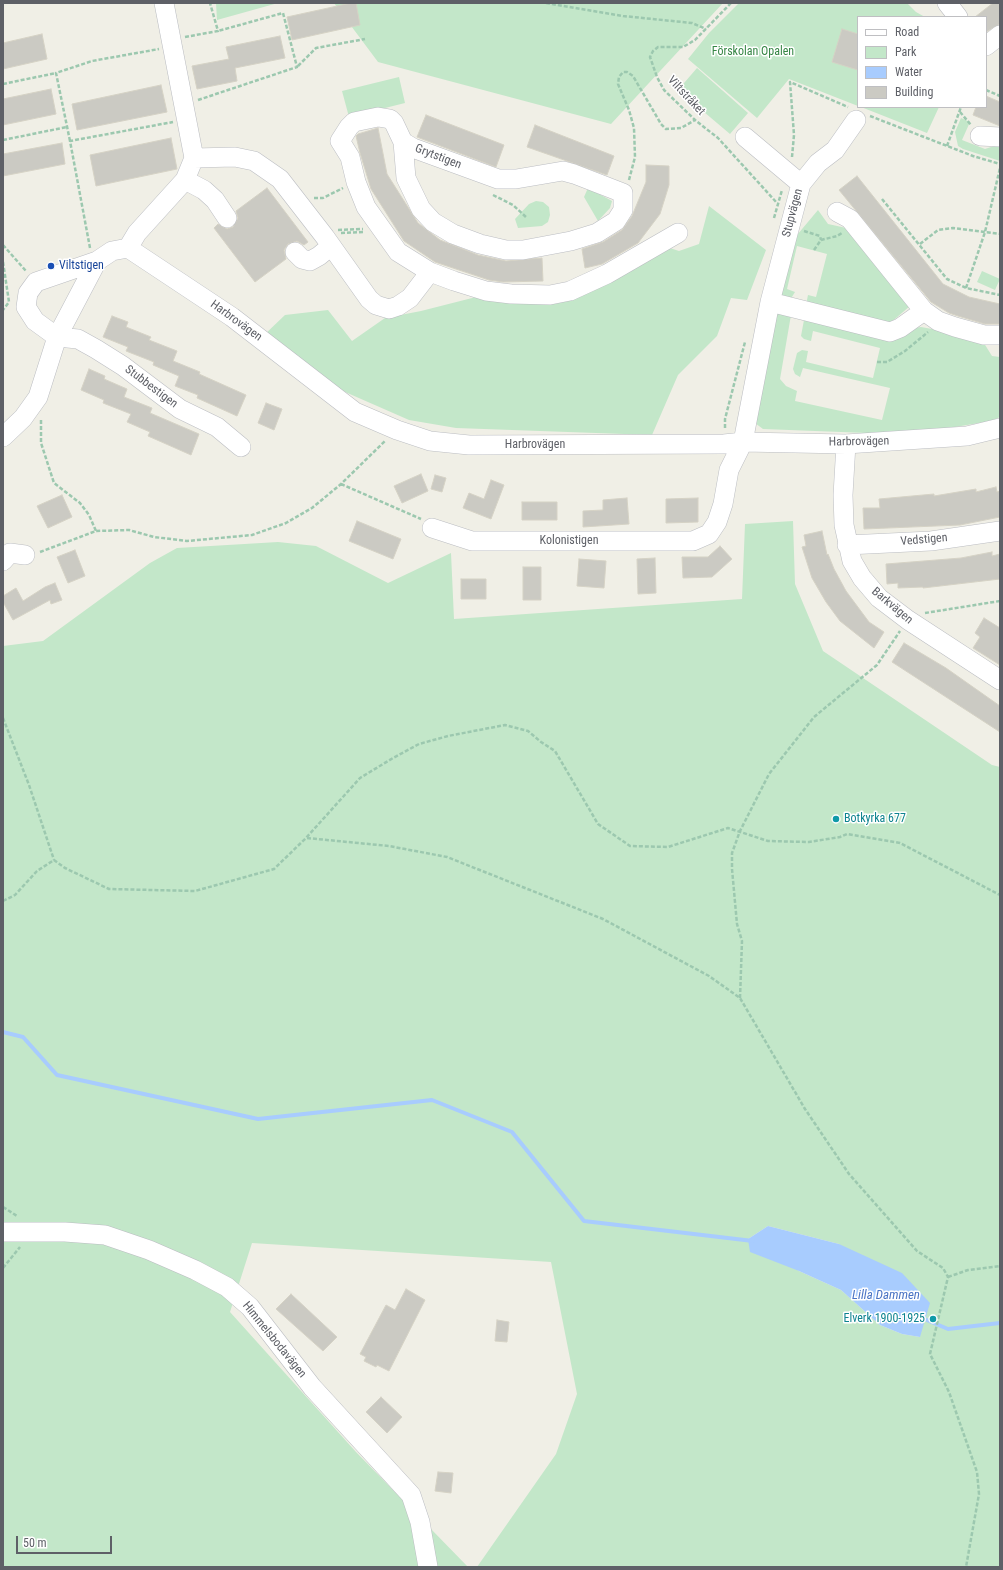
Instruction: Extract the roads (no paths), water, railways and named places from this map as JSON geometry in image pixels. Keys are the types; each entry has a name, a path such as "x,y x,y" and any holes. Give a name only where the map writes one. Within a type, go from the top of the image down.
{"street":[{"path":"57,337 35,321 26,307 28,293 36,282 97,261 112,251 128,248 137,233 185,180 194,158 164,3"},
{"path":"947,3 957,16"},
{"path":"987,45 1000,35"},
{"name":"Stupvägen","path":"743,442 770,302 789,227 794,178 835,150 858,114"},
{"name":"Grytstigen","path":"403,142 413,148 498,179 516,179 562,171 574,174 623,193 623,210 616,221 597,233 570,241 523,250 506,250 480,244 453,234 433,222 421,209 406,178 403,142 394,123 390,119 378,117 354,122 340,141 350,157 356,182 366,207 398,252 430,272 486,291 511,294 550,295 570,291 591,283 678,233"},
{"path":"980,136 1000,138"},
{"path":"745,137 794,178"},
{"path":"194,158 236,157 254,161 280,179 326,238 369,299 376,304 388,309 398,306 410,298 430,272"},
{"path":"185,180 204,190 215,200 227,218"},
{"path":"844,215 931,316 984,335 1000,335"},
{"path":"295,252 302,259 310,261 319,256 326,238"},
{"name":"Harbrovägen","path":"128,248 232,317 355,412 397,430 430,441 468,445 724,444 743,442 846,444 967,436 1000,428"},
{"path":"3,437 23,418 38,397 57,337 97,261"},
{"path":"770,302 890,332 931,316"},
{"name":"Stubbestigen","path":"57,337 78,339 96,349 124,366 180,409 217,427 241,447"},
{"name":"Kolonistigen","path":"432,528 472,541 693,541 709,534 717,522 723,504 729,470 743,442"},
{"name":"Barkvägen","path":"846,444 843,495 847,545 852,562 862,578 879,598 908,620 1000,680"},
{"name":"Vedstigen","path":"847,545 931,541 1000,531"},
{"path":"3,561 10,553 25,555"},
{"name":"Himmelsbodavägen","path":"3,1232 65,1232 105,1235 149,1250 195,1270 227,1287 250,1307 312,1387 412,1495 420,1522 428,1567"}],"water":[{"name":"Lilla Dammen","path":"768,1226 839,1244 902,1273 930,1303 920,1337 902,1334 880,1325 841,1290 799,1271 750,1252 748,1239"}],"waterway":[{"path":"3,1032 23,1037 57,1075 258,1119 432,1100 512,1132 584,1221 753,1241"},
{"path":"922,1318 948,1329 1000,1323"}],"place":[{"name":"Viltstigen","path":"51,266"},
{"name":"Botkyrka 677","path":"836,819"},
{"name":"Elverk 1900-1925","path":"933,1319"}],"park label":[{"name":"Förskolan Opalen","path":"753,52"}]}
